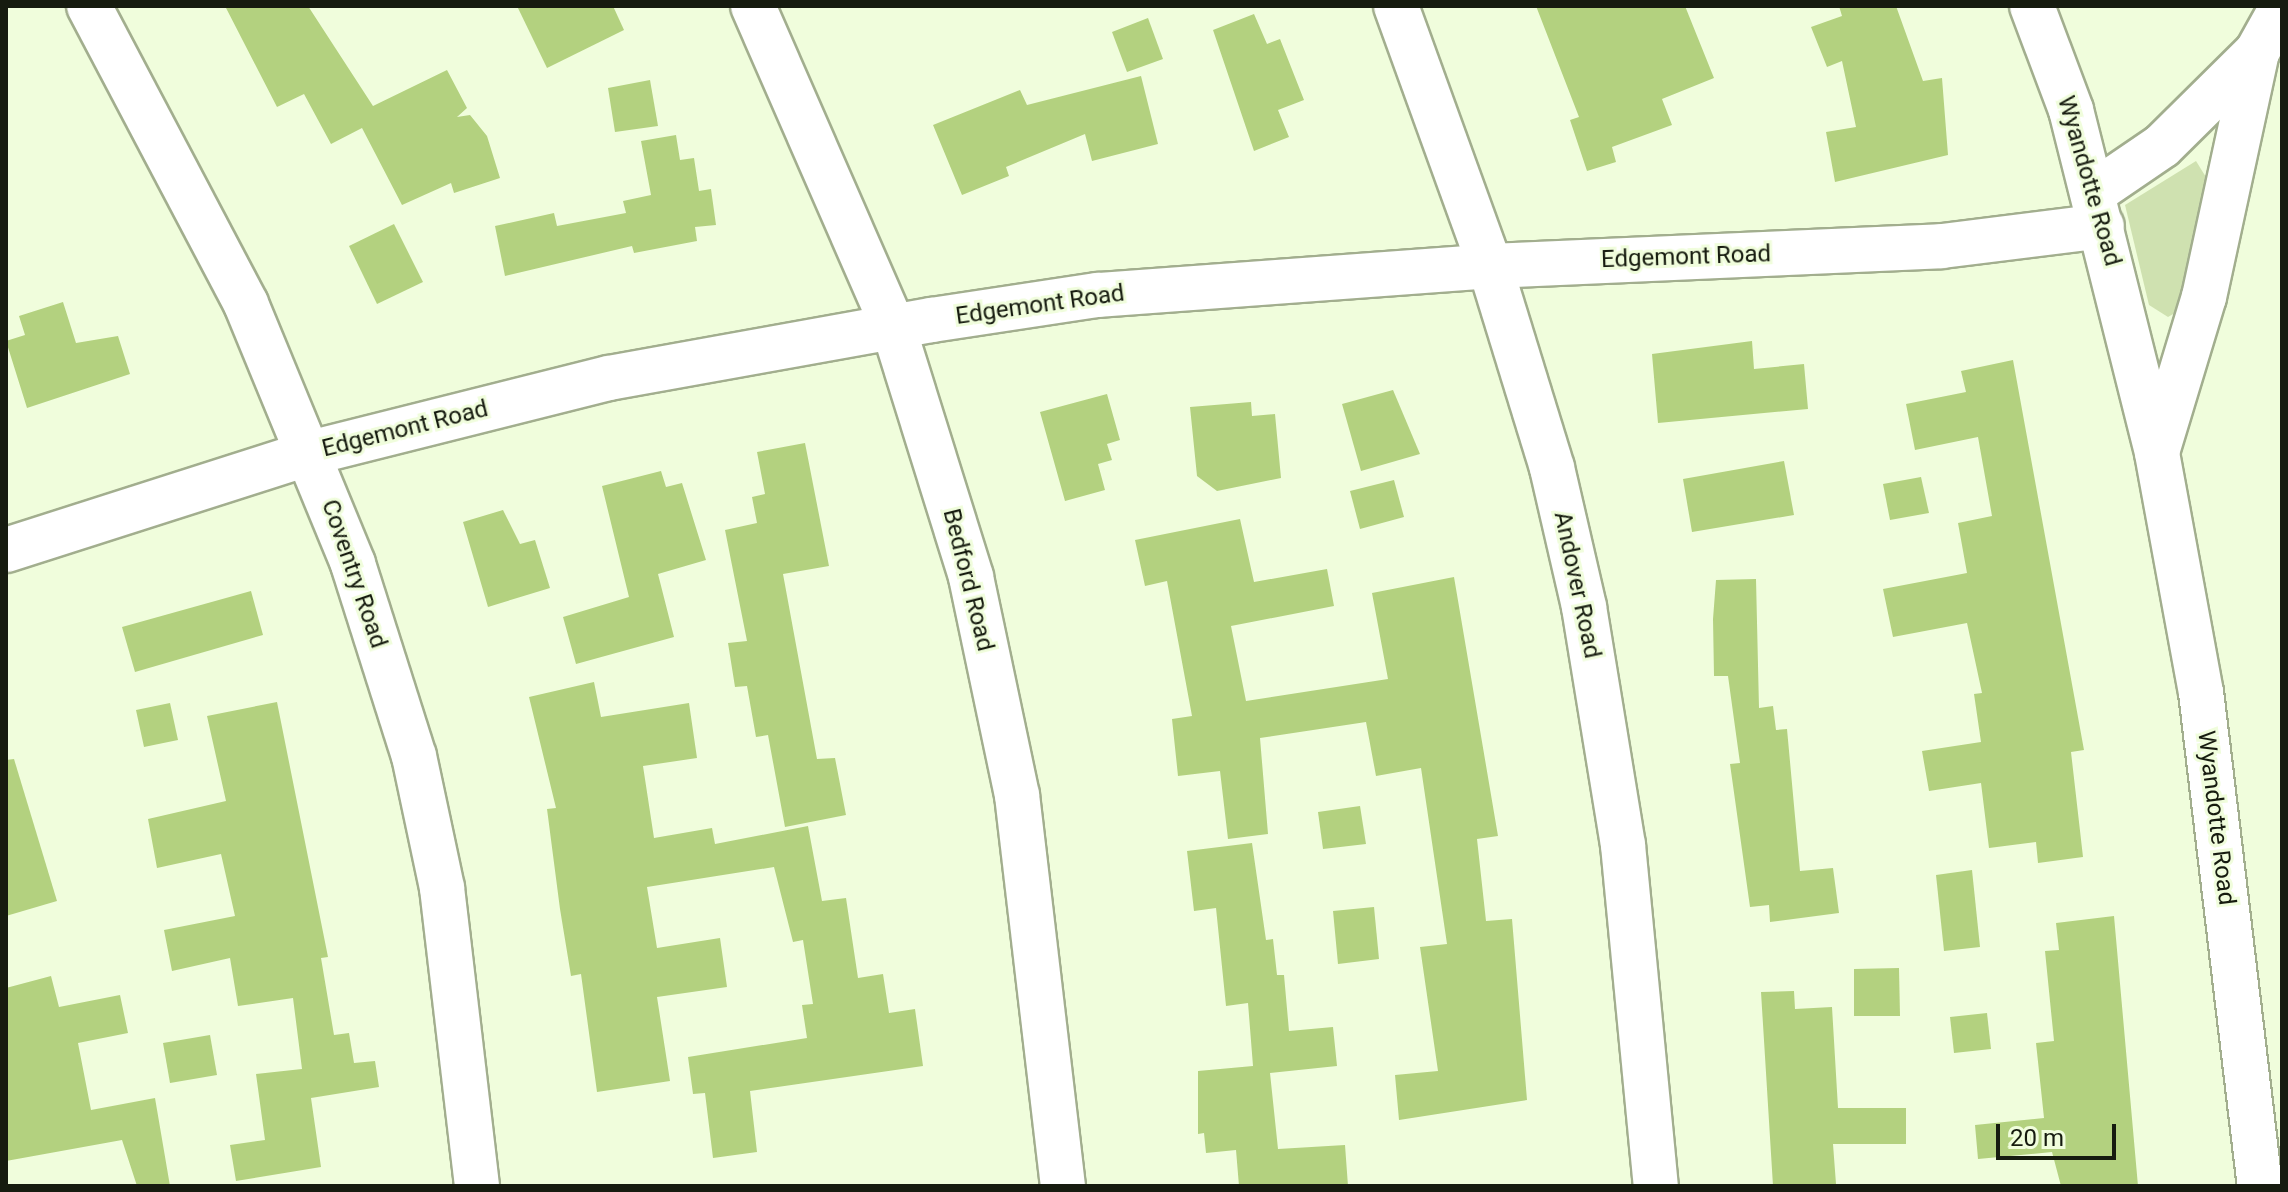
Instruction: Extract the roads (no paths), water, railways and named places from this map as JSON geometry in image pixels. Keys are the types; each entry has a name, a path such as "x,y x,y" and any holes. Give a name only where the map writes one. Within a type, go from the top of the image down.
{"street":[{"name":"Coventry Road","path":"89,6 246,304 310,453 414,756 442,888 477,1186"},
{"name":"Bedford Road","path":"753,6 893,326 971,577 1017,795 1063,1186"},
{"name":"Andover Road","path":"1396,6 1490,266 1552,468 1584,607 1623,845 1656,1186"},
{"name":"Wyandotte Road","path":"2032,6 2097,209 2157,453 2201,692 2260,1186"},
{"path":"2097,209 2257,52 2282,7"},
{"name":"Wyandotte Road","path":"2157,453 2204,297 2257,52"},
{"name":"Edgemont Road","path":"6,550 310,453 609,378 893,326 1098,295 1490,266 1942,246 2097,209"}]}
